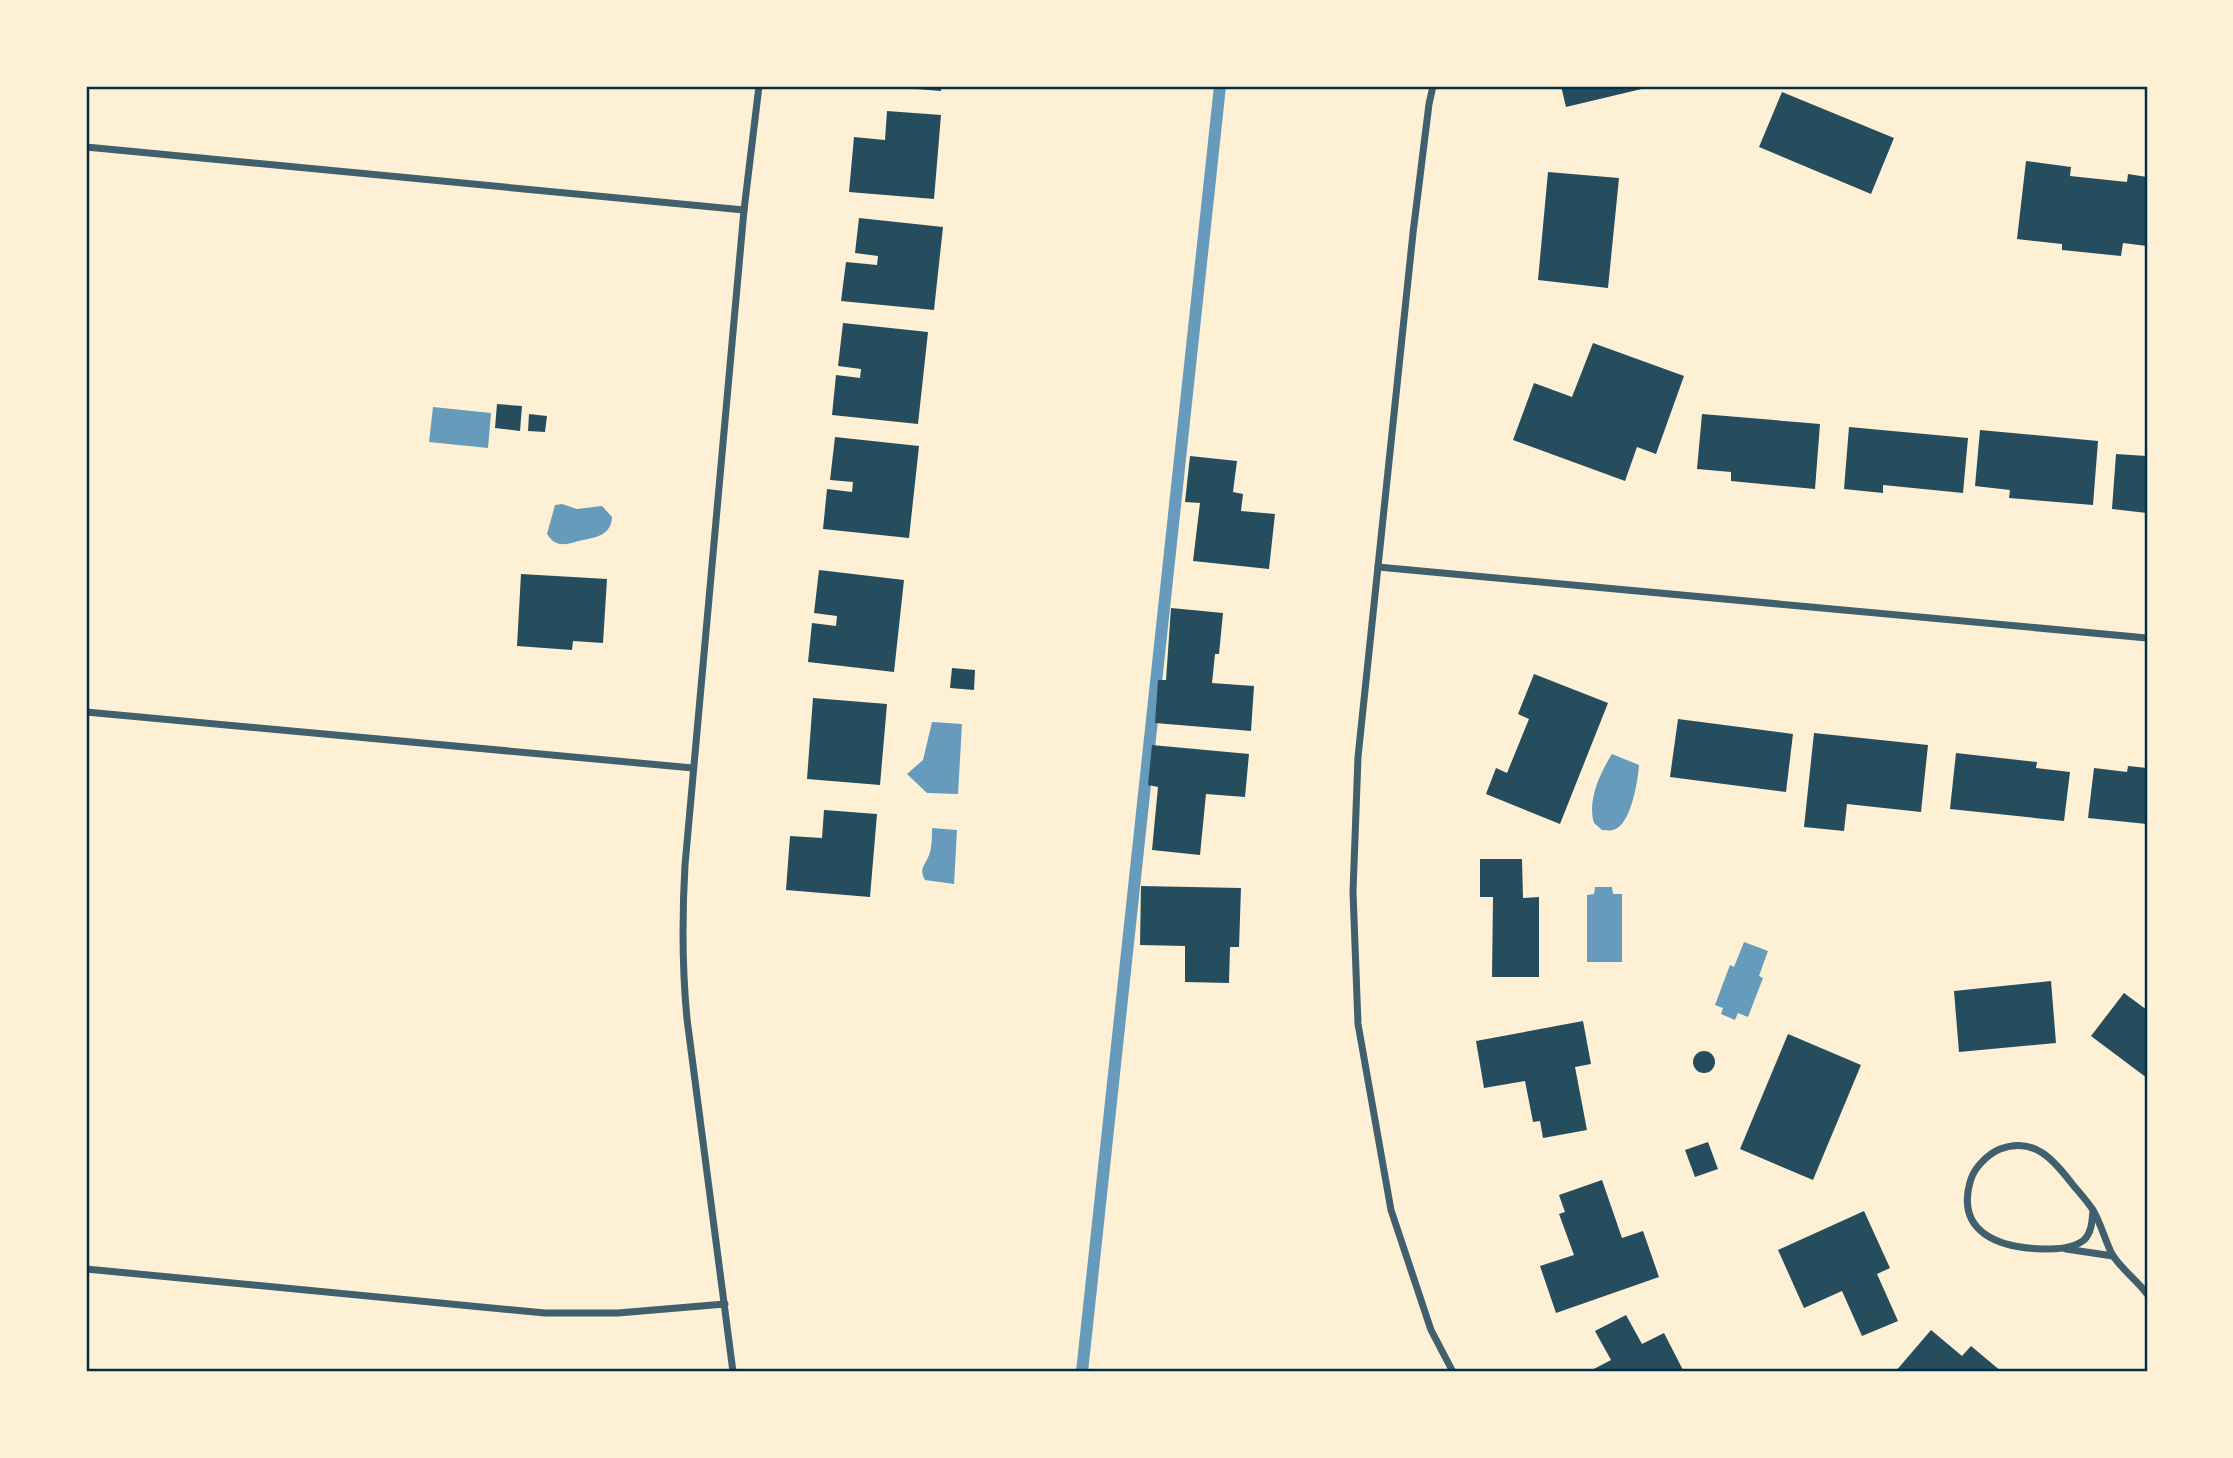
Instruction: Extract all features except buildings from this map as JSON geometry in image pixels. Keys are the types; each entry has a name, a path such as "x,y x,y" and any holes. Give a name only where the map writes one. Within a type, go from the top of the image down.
{"street":[{"path":"733,1372 683,976 684,888 744,210 759,86"},
{"path":"1433,86 1413,233 1357,757 1353,892 1358,1024 1391,1210 1431,1330 1453,1372"},
{"path":"86,147 744,210"},
{"path":"1378,567 2147,638"},
{"path":"86,712 693,768"},
{"path":"2113,1256 2061,1249 2022,1248 1992,1239 1978,1228 1970,1215 1968,1193 1972,1176 1994,1152 2009,1146 2027,1146 2042,1151 2056,1162 2093,1210 2113,1256 2147,1294"},
{"path":"2061,1249 2085,1239 2090,1231 2093,1210"},
{"path":"86,1269 545,1312 618,1313 725,1304"}],"water":[{"path":"433,407 491,413 488,448 429,442"},
{"path":"562,504 577,509 602,506 612,517 609,528 593,538 568,544 555,542 547,534 555,505"},
{"path":"932,722 962,724 958,794 927,793 907,774 923,760"},
{"path":"1612,754 1639,765 1635,791 1625,820 1613,830 1602,830 1594,823 1593,797 1599,778"},
{"path":"932,828 957,830 954,884 925,880 923,876 931,849"},
{"path":"1595,887 1612,887 1613,894 1622,894 1622,962 1587,962 1587,895 1594,894"},
{"path":"1744,942 1768,951 1759,976 1763,978 1748,1017 1738,1013 1735,1020 1721,1014 1723,1008 1715,1005 1730,965 1734,967"}],"waterway":[{"path":"1082,1372 1220,86"}]}
